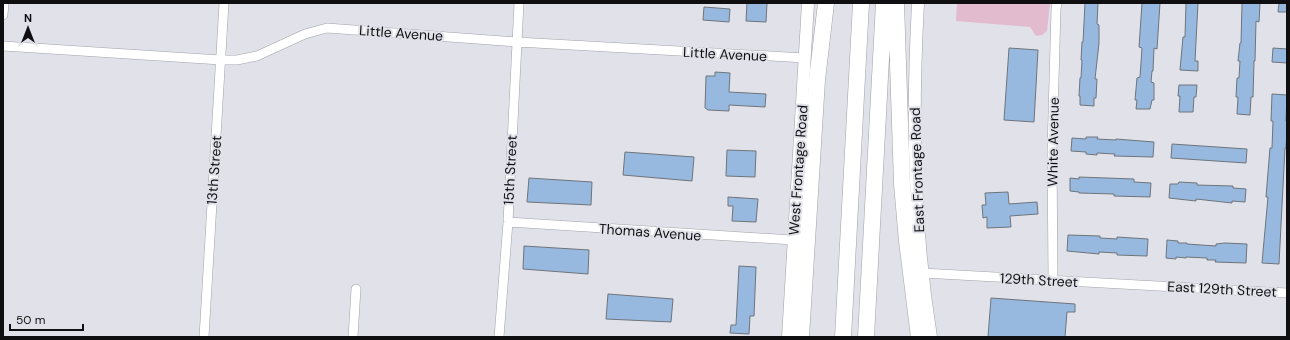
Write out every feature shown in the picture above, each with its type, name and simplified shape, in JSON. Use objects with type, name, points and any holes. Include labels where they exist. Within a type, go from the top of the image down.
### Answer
[{"type":"highway","points":[[801,337],[817,80],[826,3]]},
{"type":"highway","points":[[843,337],[861,3]]},
{"type":"highway","points":[[866,337],[884,3]]},
{"type":"highway","points":[[896,3],[902,184],[907,241],[919,337]]},
{"type":"street","points":[[3,16],[4,3]]},
{"type":"street","name":"13th Street","points":[[204,337],[224,3]]},
{"type":"street","name":"15th Street","points":[[499,337],[508,222],[519,3]]},
{"type":"street","name":"West Frontage Road","points":[[788,337],[808,3]]},
{"type":"street","name":"East Frontage Road","points":[[918,3],[915,67],[914,146],[922,273],[931,337]]},
{"type":"street","name":"White Avenue","points":[[1053,280],[1052,151],[1057,3]]},
{"type":"street","name":"Little Avenue","points":[[3,46],[237,60],[257,56],[305,34],[327,28],[517,42],[805,58]]},
{"type":"street","name":"Thomas Avenue","points":[[508,222],[793,240]]},
{"type":"street","name":"129th Street","points":[[922,273],[1156,286]]},
{"type":"street","name":"East 129th Street","points":[[1156,286],[1287,292]]},
{"type":"street","points":[[353,337],[356,289]]},
{"type":"shaded area","points":[[957,3],[1050,3],[1047,31],[1042,35],[1036,36],[1030,27],[956,21]]},
{"type":"building","points":[[747,3],[767,3],[766,22],[746,21]]},
{"type":"building","points":[[1085,3],[1098,3],[1097,24],[1099,25],[1099,43],[1095,79],[1097,79],[1096,98],[1094,98],[1094,106],[1080,105],[1079,96]]},
{"type":"building","points":[[1142,3],[1160,3],[1157,49],[1154,48],[1151,82],[1154,83],[1154,100],[1152,100],[1150,109],[1136,109],[1137,100],[1135,100],[1137,78],[1140,77],[1142,48],[1139,47]]},
{"type":"building","points":[[1186,3],[1198,3],[1195,61],[1198,61],[1198,71],[1180,70],[1183,37],[1185,37]]},
{"type":"building","points":[[1242,3],[1260,3],[1259,22],[1256,21],[1253,97],[1251,97],[1250,115],[1237,114],[1238,97],[1236,97],[1237,78],[1239,78],[1240,61],[1238,61],[1241,43]]},
{"type":"building","points":[[1279,3],[1287,3],[1287,12],[1278,12]]},
{"type":"building","points":[[704,7],[730,9],[729,22],[703,20]]},
{"type":"building","points":[[1009,48],[1038,50],[1034,122],[1004,120]]},
{"type":"building","points":[[1273,48],[1287,49],[1287,63],[1272,62]]},
{"type":"building","points":[[715,72],[730,73],[729,92],[766,94],[765,107],[729,105],[729,111],[708,110],[705,108],[706,76],[715,76]]},
{"type":"building","points":[[1179,85],[1197,85],[1196,97],[1194,97],[1193,112],[1179,112]]},
{"type":"building","points":[[1272,94],[1287,95],[1287,132],[1279,264],[1262,263],[1268,197],[1266,197],[1270,148],[1272,148]]},
{"type":"building","points":[[1086,137],[1154,142],[1153,157],[1114,156],[1115,154],[1097,153],[1097,155],[1086,154],[1086,152],[1071,151],[1072,138],[1086,139]]},
{"type":"building","points":[[1172,144],[1247,149],[1246,163],[1171,158]]},
{"type":"building","points":[[727,150],[756,151],[755,177],[726,176]]},
{"type":"building","points":[[625,152],[694,157],[692,181],[623,175]]},
{"type":"building","points":[[1079,177],[1134,179],[1134,182],[1151,183],[1150,197],[1114,196],[1114,194],[1079,193],[1070,191],[1070,178],[1079,179]]},
{"type":"building","points":[[529,178],[592,182],[591,205],[527,202]]},
{"type":"building","points":[[1179,182],[1197,183],[1197,185],[1233,186],[1233,188],[1246,189],[1245,202],[1232,201],[1232,203],[1169,198],[1170,184],[1178,184]]},
{"type":"building","points":[[1008,192],[1009,204],[1037,202],[1038,214],[1010,216],[1011,227],[987,228],[987,217],[983,218],[982,205],[986,205],[985,193]]},
{"type":"building","points":[[728,197],[758,199],[756,222],[732,221],[733,206],[728,206]]},
{"type":"building","points":[[1068,235],[1100,236],[1100,238],[1117,239],[1117,237],[1148,239],[1147,256],[1067,251]]},
{"type":"building","points":[[1167,240],[1178,241],[1178,243],[1216,246],[1216,244],[1225,243],[1247,244],[1246,263],[1215,262],[1216,260],[1207,260],[1207,258],[1166,258]]},
{"type":"building","points":[[524,246],[589,250],[588,274],[523,269]]},
{"type":"building","points":[[739,266],[756,267],[754,316],[750,316],[749,334],[730,333],[731,325],[736,325]]},
{"type":"building","points":[[608,294],[673,299],[671,322],[606,319]]},
{"type":"building","points":[[991,298],[1075,304],[1075,312],[1067,312],[1065,337],[988,337]]}]
